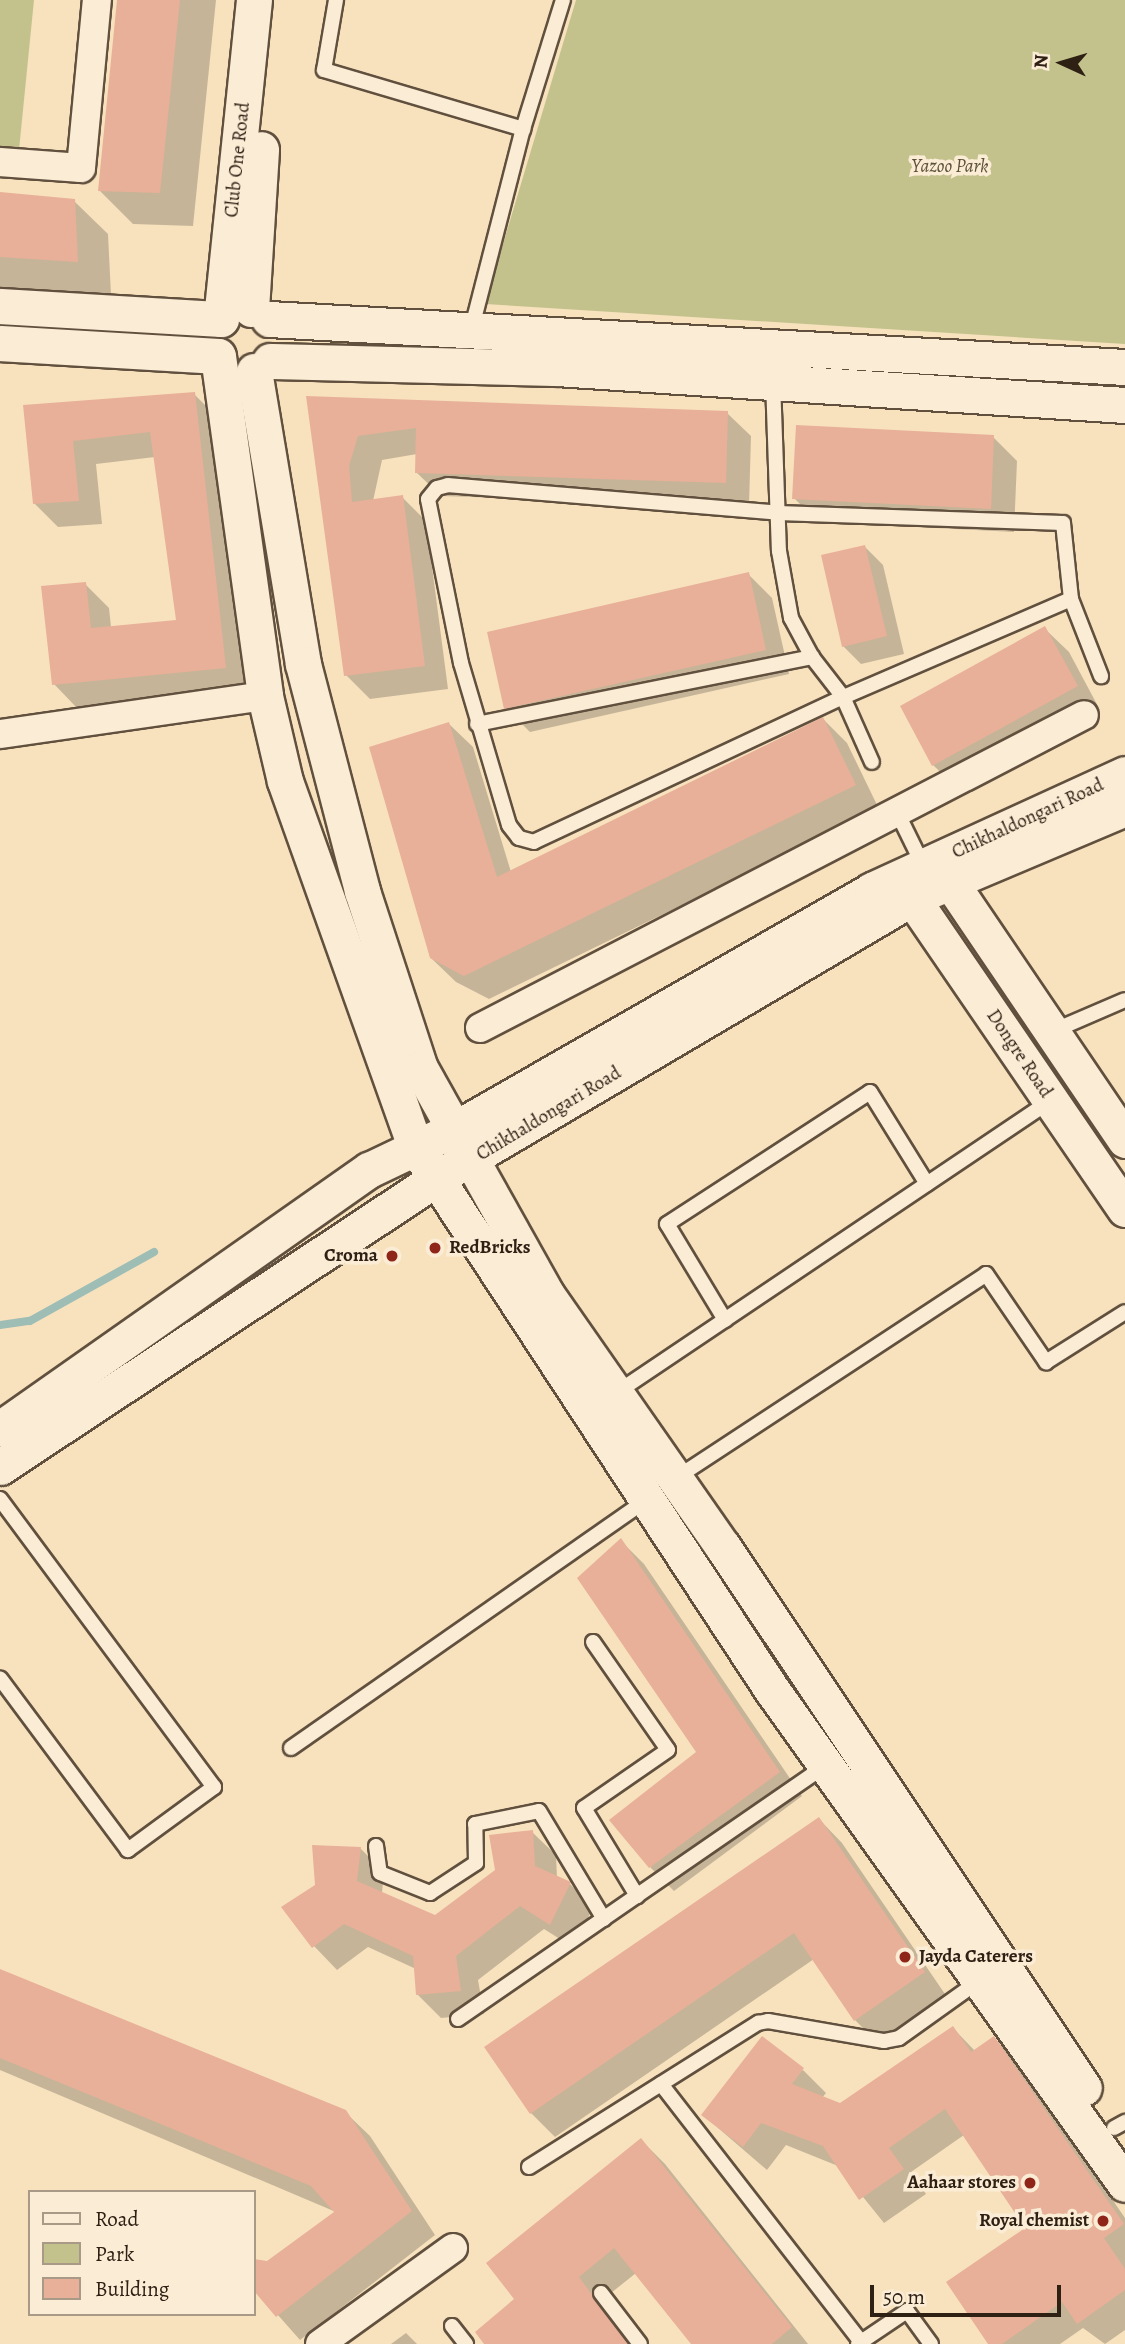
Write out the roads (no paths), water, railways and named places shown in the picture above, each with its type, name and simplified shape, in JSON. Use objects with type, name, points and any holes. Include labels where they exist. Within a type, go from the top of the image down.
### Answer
[{"type":"street","points":[[0,162],[81,168],[97,0]]},
{"type":"street","name":"Club One Road","points":[[247,316],[254,0]]},
{"type":"street","name":"Club One Road","points":[[247,316],[266,80],[279,0]]},
{"type":"street","points":[[0,306],[247,316],[471,331],[1125,405]]},
{"type":"street","name":"Club One Road","points":[[247,316],[214,337],[265,696],[285,781],[415,1146],[826,1765],[1125,2184]]},
{"type":"street","name":"Club One Road","points":[[247,316],[277,340],[262,366],[303,664],[362,891],[421,1068],[545,1292],[1121,2131]]},
{"type":"street","points":[[0,343],[218,356],[230,368],[406,361],[1125,367]]},
{"type":"street","points":[[0,734],[265,696]]},
{"type":"street","points":[[480,1028],[1084,715]]},
{"type":"street","name":"Chikhaldongari Road","points":[[0,1467],[437,1178],[473,1159],[928,881],[1125,774]]},
{"type":"street","name":"Chikhaldongari Road","points":[[0,1429],[369,1170],[415,1146],[456,1129],[872,890],[928,881],[1125,808]]},
{"type":"street","name":"Dongre Road","points":[[928,881],[1051,1031],[1125,1140]]},
{"type":"street","name":"Dongre Road","points":[[928,881],[1051,1101],[1125,1209]]},
{"type":"street","points":[[320,2344],[453,2248]]},
{"type":"lane","points":[[336,0],[324,70],[523,129]]},
{"type":"lane","points":[[471,331],[523,129],[563,0]]},
{"type":"lane","points":[[773,366],[778,513],[792,618],[812,657],[843,696],[872,762]]},
{"type":"lane","points":[[1071,599],[843,696],[551,838],[534,842],[519,838],[509,825],[477,724],[428,499],[437,488],[778,513],[1063,523],[1071,599],[1101,676]]},
{"type":"lane","points":[[477,724],[812,657]]},
{"type":"lane","points":[[897,812],[928,881]]},
{"type":"lane","points":[[1051,1031],[1125,1000]]},
{"type":"lane","points":[[725,1320],[667,1224],[870,1092],[927,1184]]},
{"type":"lane","points":[[616,1393],[1051,1101]]},
{"type":"lane","points":[[675,1479],[986,1274],[1046,1362],[1125,1312]]},
{"type":"lane","points":[[0,1499],[214,1787],[128,1850],[0,1678]]},
{"type":"lane","points":[[291,1748],[647,1499]]},
{"type":"lane","points":[[593,1642],[668,1750],[584,1808],[636,1896]]},
{"type":"lane","points":[[458,2019],[826,1765]]},
{"type":"lane","points":[[376,1846],[380,1873],[430,1893],[476,1863],[475,1824],[539,1811],[604,1919]]},
{"type":"lane","points":[[529,2166],[768,2021],[870,2041],[899,2038],[979,1981]]},
{"type":"lane","points":[[661,2084],[860,2343],[907,2311],[932,2344]]},
{"type":"lane","points":[[601,2293],[640,2344]]},
{"type":"lane","points":[[452,2326],[466,2344]]},
{"type":"waterway","points":[[0,1325],[30,1321],[154,1252]]},
{"type":"place","name":"RedBricks","points":[[435,1248]]},
{"type":"place","name":"Croma","points":[[392,1256]]},
{"type":"place","name":"Jayda Caterers","points":[[905,1957]]},
{"type":"place","name":"Aahaar stores","points":[[1030,2183]]},
{"type":"place","name":"Royal chemist","points":[[1103,2221]]},
{"type":"park label","name":"Yazoo Park","points":[[950,167]]}]
